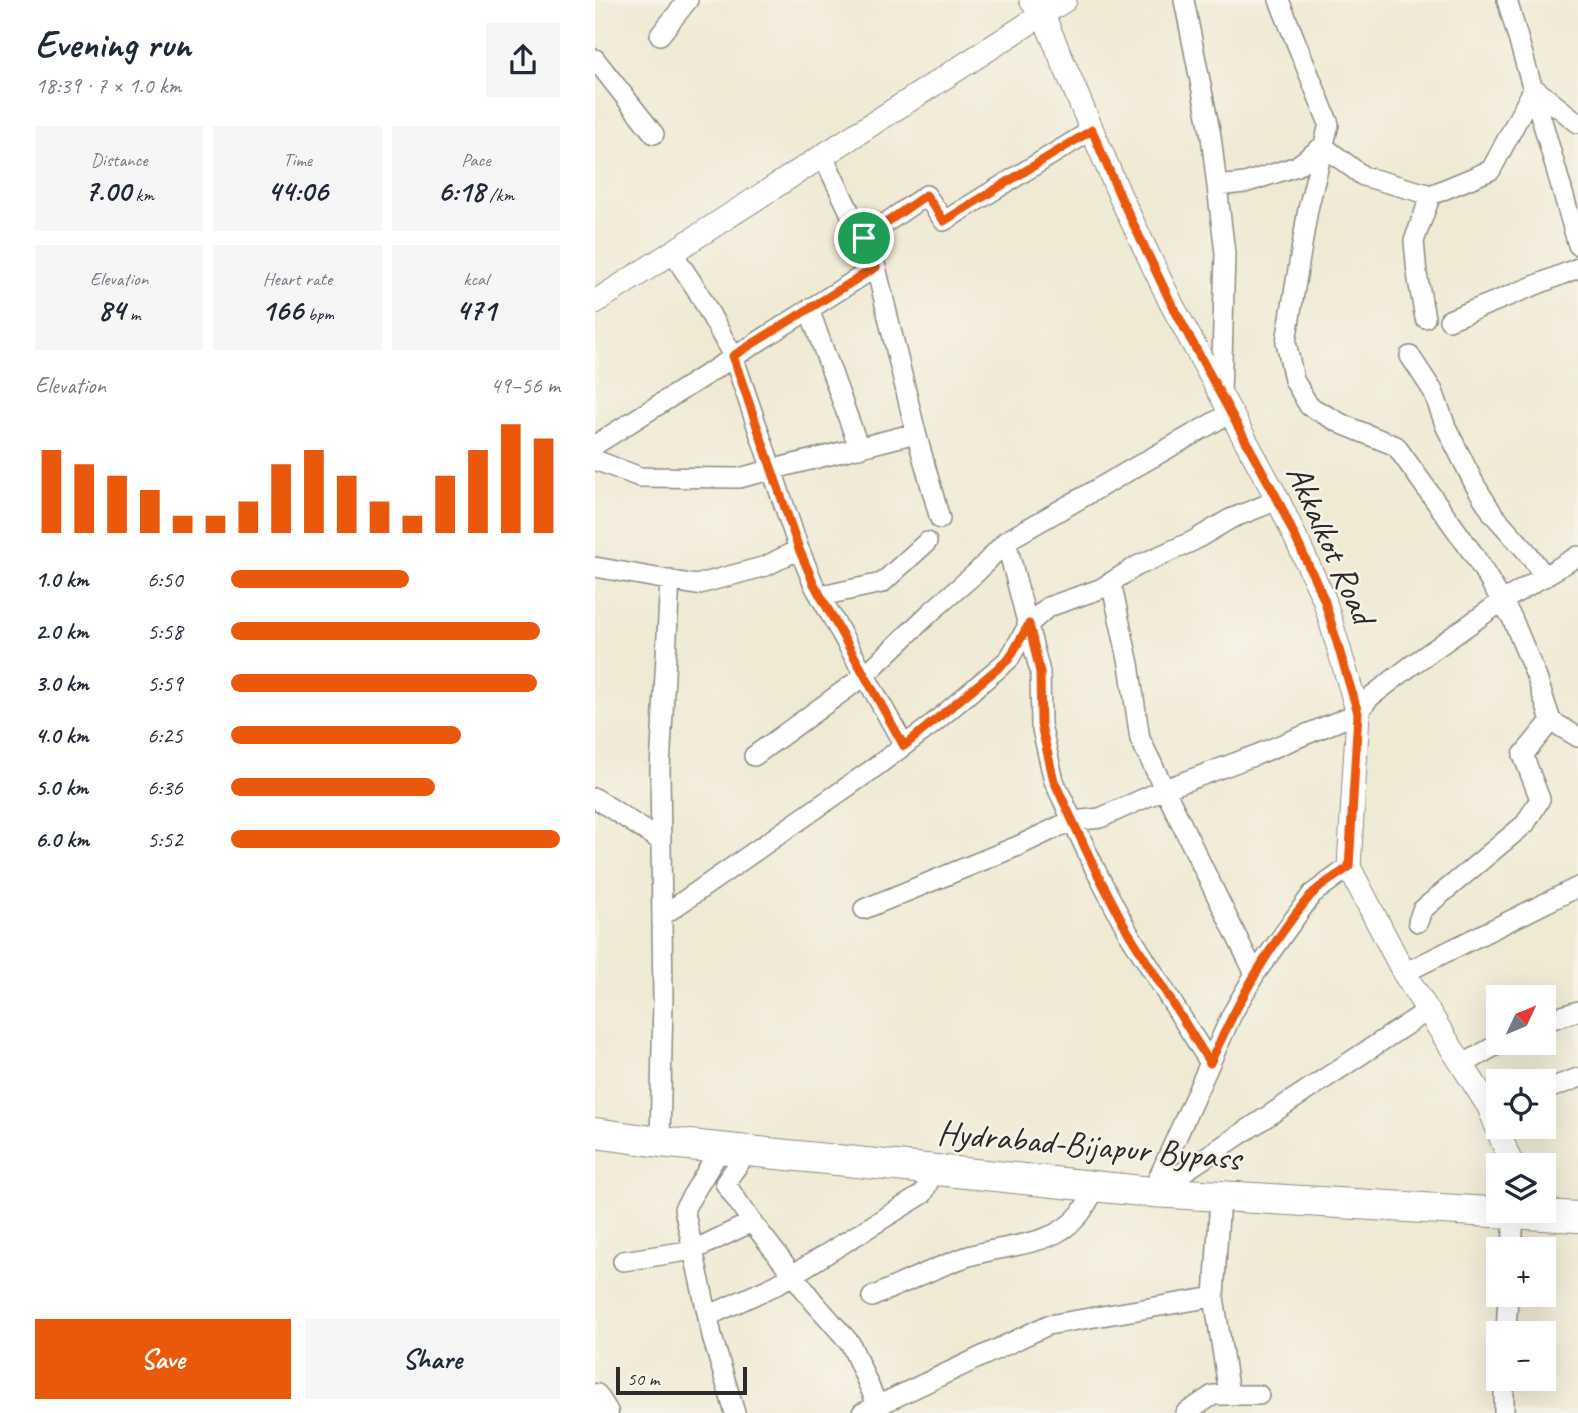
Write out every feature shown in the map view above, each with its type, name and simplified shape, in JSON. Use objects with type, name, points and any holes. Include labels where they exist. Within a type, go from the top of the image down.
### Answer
[{"type":"main road","name":"Hydrabad-Bijapur Bypass","points":[[595,1133],[734,1150],[1152,1192],[1486,1211]]},
{"type":"main road","name":"Hydrabad-Bijapur Bypass","points":[[1556,1217],[1576,1220]]},
{"type":"main road","points":[[595,1397],[605,1413]]},
{"type":"street","points":[[660,35],[688,0]]},
{"type":"street","points":[[595,302],[823,156],[1037,8],[1065,0]]},
{"type":"street","points":[[754,756],[865,676],[977,572],[1006,541],[1226,404],[1225,253],[1211,136],[1184,0]]},
{"type":"street","points":[[1279,0],[1329,124],[1308,209],[1286,342],[1294,380],[1309,406],[1343,425],[1397,446],[1474,555],[1512,618],[1537,678],[1551,721],[1578,737]]},
{"type":"street","points":[[1507,0],[1578,245]]},
{"type":"street","name":"Akkalkot Road","points":[[1037,8],[1120,196],[1172,305],[1278,500],[1324,599],[1358,713],[1349,867]]},
{"type":"street","points":[[595,58],[654,134]]},
{"type":"street","points":[[1323,146],[1363,176],[1430,195],[1491,170],[1534,88]]},
{"type":"street","points":[[1534,88],[1578,123]]},
{"type":"street","points":[[864,238],[926,195],[944,221],[1092,130]]},
{"type":"street","points":[[1217,186],[1245,183],[1297,166],[1323,146]]},
{"type":"street","points":[[823,156],[876,267],[940,519]]},
{"type":"street","points":[[1425,318],[1414,241],[1430,195]]},
{"type":"street","points":[[672,253],[697,290],[733,356],[799,549],[821,596],[904,746]]},
{"type":"street","points":[[595,445],[876,267]]},
{"type":"street","points":[[1449,320],[1578,268]]},
{"type":"street","points":[[809,309],[859,448]]},
{"type":"street","points":[[1409,356],[1433,391],[1446,427],[1475,485],[1493,514],[1545,577]]},
{"type":"street","points":[[595,460],[640,477],[739,478],[916,433]]},
{"type":"street","points":[[662,916],[904,746],[1009,659],[1029,624],[1048,607],[1100,589],[1137,566],[1192,541],[1230,519],[1278,500]]},
{"type":"street","points":[[1006,541],[1040,672],[1041,725],[1054,781],[1128,932],[1210,1063]]},
{"type":"street","points":[[821,596],[882,583],[927,542]]},
{"type":"street","points":[[595,567],[696,585],[766,566],[799,549]]},
{"type":"street","points":[[864,909],[1074,821],[1100,818],[1165,789],[1358,713],[1369,698],[1501,601],[1578,556]]},
{"type":"street","points":[[660,1142],[660,769],[670,580]]},
{"type":"street","points":[[1111,582],[1129,664],[1140,739],[1255,974]]},
{"type":"street","points":[[1418,922],[1422,910],[1525,824],[1539,799],[1523,755],[1551,721]]},
{"type":"street","points":[[595,798],[661,841]]},
{"type":"street","points":[[1152,1192],[1232,1014],[1255,974],[1312,894],[1349,867],[1403,973],[1486,1102]]},
{"type":"street","points":[[1403,973],[1578,887]]},
{"type":"street","points":[[1152,1192],[1427,1011]]},
{"type":"street","points":[[1556,1018],[1578,1011]]},
{"type":"street","points":[[1462,1065],[1486,1051]]},
{"type":"street","points":[[1556,1086],[1578,1078]]},
{"type":"street","points":[[734,1150],[726,1184],[752,1222],[851,1343],[873,1411],[1048,1325],[1214,1297]]},
{"type":"street","points":[[734,1150],[684,1209],[708,1316],[736,1413]]},
{"type":"street","points":[[708,1316],[776,1285],[923,1194],[934,1170]]},
{"type":"street","points":[[872,1297],[952,1262],[988,1250],[1017,1247],[1056,1233],[1079,1215],[1097,1186]]},
{"type":"street","points":[[1220,1197],[1214,1297],[1229,1394]]},
{"type":"street","points":[[623,1261],[694,1250],[752,1222]]},
{"type":"street","points":[[1504,1391],[1504,1413]]},
{"type":"street","points":[[1186,1413],[1213,1395],[1259,1395]]},
{"type":"route","points":[[1092,130],[1172,305],[1278,500],[1324,599],[1358,713],[1349,867],[1312,894],[1279,940],[1232,1014],[1210,1063],[1128,932],[1054,781],[1041,725],[1040,672],[1029,624],[1009,659],[904,746],[814,584],[799,549],[733,356],[876,267],[864,238],[926,195],[944,221],[1092,130]]}]
